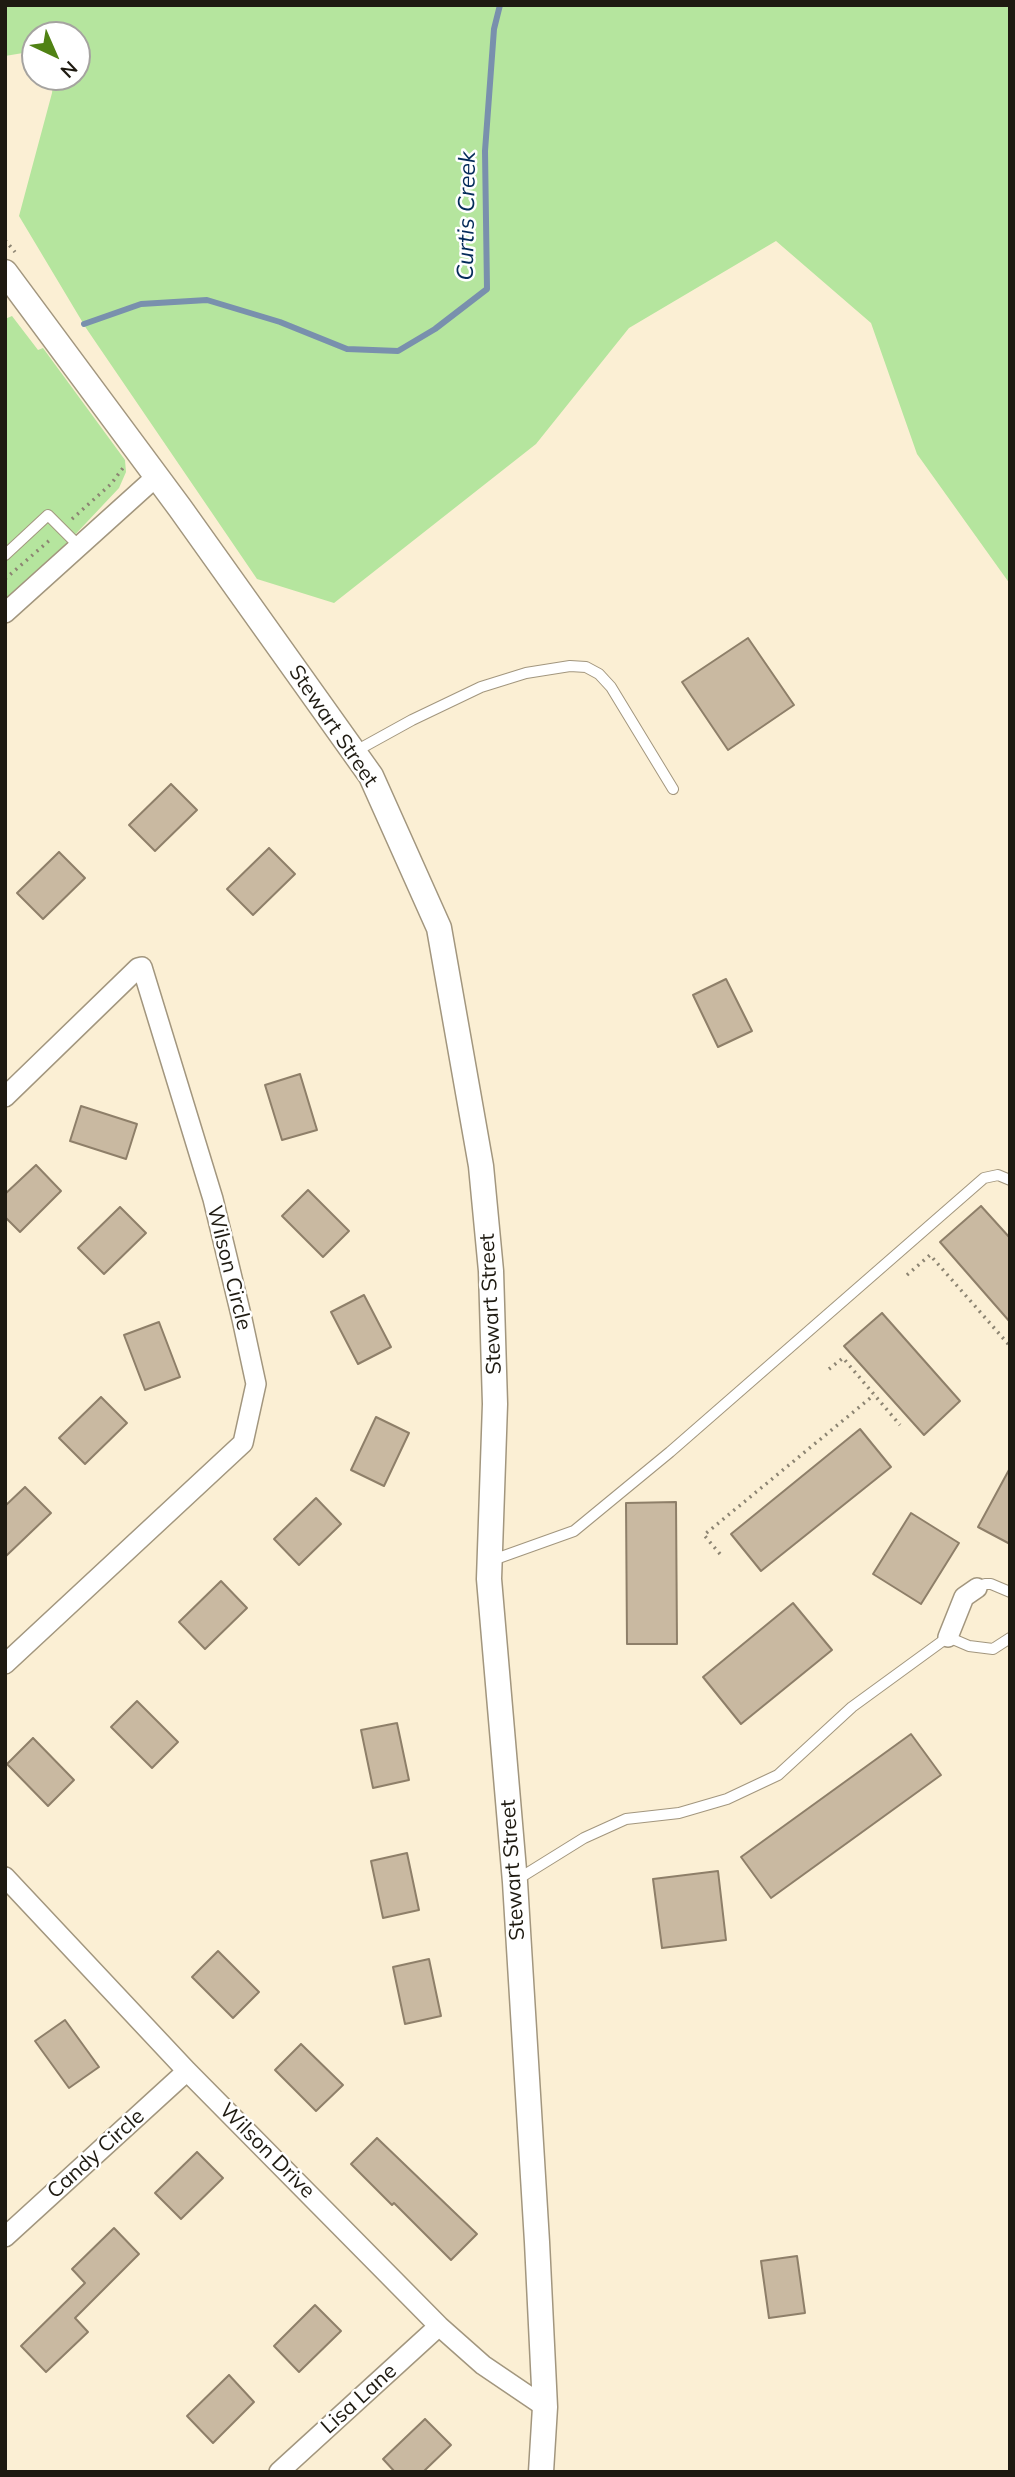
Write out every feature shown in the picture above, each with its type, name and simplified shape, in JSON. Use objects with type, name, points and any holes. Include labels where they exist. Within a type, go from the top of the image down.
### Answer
[{"type":"street","name":"Stewart Street","points":[[5,272],[157,476],[371,776],[439,928],[481,1167],[492,1271],[495,1404],[489,1579],[514,1882],[539,2264],[545,2407],[541,2472]]},
{"type":"street","points":[[5,612],[157,476]]},
{"type":"street","name":"Wilson Circle","points":[[5,1097],[142,967],[212,1199],[243,1319],[256,1384],[243,1443],[5,1664]]},
{"type":"street","points":[[948,1637],[964,1597],[977,1588]]},
{"type":"street","name":"Wilson Drive","points":[[5,1877],[187,2070],[439,2326],[483,2365],[545,2407]]},
{"type":"street","name":"Candy Circle","points":[[5,2237],[187,2070]]},
{"type":"street","name":"Lisa Lane","points":[[279,2472],[439,2326]]},
{"type":"lane","points":[[5,555],[48,514],[79,546]]},
{"type":"lane","points":[[354,752],[481,687],[526,673],[570,666],[586,667],[599,674],[611,687],[673,789]]},
{"type":"lane","points":[[489,1562],[575,1531],[670,1452],[984,1178],[998,1175],[1010,1180]]},
{"type":"lane","points":[[977,1588],[991,1584],[1010,1592]]},
{"type":"lane","points":[[514,1882],[584,1839],[626,1819],[679,1813],[727,1799],[778,1775],[852,1707],[948,1637],[969,1646],[993,1649],[1010,1638]]},
{"type":"path","points":[[68,523],[126,467]]},
{"type":"path","points":[[5,579],[58,533]]},
{"type":"path","points":[[906,1275],[930,1255],[1010,1346]]},
{"type":"path","points":[[829,1370],[843,1358],[900,1425]]},
{"type":"path","points":[[720,1554],[704,1535],[874,1395]]},
{"type":"green space","points":[[5,5],[1010,5],[1010,584],[917,454],[871,323],[776,241],[629,328],[536,444],[334,603],[257,579],[86,328],[19,216],[52,91],[91,91],[91,21],[21,21],[21,53],[5,56]]},
{"type":"green space","points":[[12,316],[38,350],[43,348],[125,460],[126,472],[119,488],[5,609],[5,319]]},
{"type":"building","points":[[748,638],[794,705],[728,750],[682,682]]},
{"type":"building","points":[[171,784],[197,810],[155,851],[129,825]]},
{"type":"building","points":[[269,848],[295,874],[253,915],[227,889]]},
{"type":"building","points":[[59,852],[85,878],[43,919],[17,893]]},
{"type":"building","points":[[726,979],[752,1031],[718,1047],[693,995]]},
{"type":"building","points":[[300,1074],[317,1130],[282,1140],[265,1085]]},
{"type":"building","points":[[81,1106],[137,1124],[126,1159],[70,1141]]},
{"type":"building","points":[[36,1165],[61,1191],[20,1232],[5,1217],[5,1194]]},
{"type":"building","points":[[308,1190],[349,1231],[323,1257],[282,1216]]},
{"type":"building","points":[[981,1206],[1010,1238],[1010,1322],[940,1242]]},
{"type":"building","points":[[120,1207],[146,1233],[104,1274],[78,1248]]},
{"type":"building","points":[[364,1295],[391,1347],[358,1364],[331,1312]]},
{"type":"building","points":[[882,1313],[960,1401],[924,1435],[844,1346]]},
{"type":"building","points":[[159,1322],[180,1377],[145,1390],[124,1335]]},
{"type":"building","points":[[101,1397],[127,1423],[85,1464],[59,1438]]},
{"type":"building","points":[[376,1417],[409,1433],[384,1486],[351,1470]]},
{"type":"building","points":[[860,1429],[891,1467],[761,1571],[731,1534]]},
{"type":"building","points":[[1010,1468],[1010,1544],[978,1527]]},
{"type":"building","points":[[25,1487],[51,1513],[5,1557],[5,1506]]},
{"type":"building","points":[[316,1498],[341,1524],[299,1565],[274,1539]]},
{"type":"building","points":[[676,1502],[677,1644],[627,1644],[626,1503]]},
{"type":"building","points":[[911,1513],[959,1543],[921,1604],[873,1574]]},
{"type":"building","points":[[221,1581],[247,1608],[205,1649],[179,1622]]},
{"type":"building","points":[[793,1603],[832,1650],[741,1724],[703,1677]]},
{"type":"building","points":[[137,1701],[178,1742],[152,1768],[111,1727]]},
{"type":"building","points":[[397,1723],[409,1780],[373,1788],[361,1730]]},
{"type":"building","points":[[911,1734],[941,1775],[771,1898],[741,1857]]},
{"type":"building","points":[[33,1738],[74,1780],[48,1806],[7,1764]]},
{"type":"building","points":[[407,1853],[419,1910],[383,1918],[371,1861]]},
{"type":"building","points":[[718,1871],[726,1940],[662,1948],[653,1879]]},
{"type":"building","points":[[218,1951],[259,1992],[233,2018],[192,1977]]},
{"type":"building","points":[[429,1959],[441,2016],[405,2024],[393,1967]]},
{"type":"building","points":[[65,2020],[99,2067],[69,2088],[35,2041]]},
{"type":"building","points":[[301,2044],[343,2085],[316,2111],[275,2070]]},
{"type":"building","points":[[377,2138],[477,2234],[451,2260],[351,2164]]},
{"type":"building","points":[[197,2152],[223,2178],[181,2219],[155,2193]]},
{"type":"building","points":[[114,2228],[139,2254],[75,2318],[88,2332],[46,2372],[21,2346],[85,2283],[72,2269]]},
{"type":"building","points":[[797,2256],[805,2313],[769,2318],[761,2261]]},
{"type":"building","points":[[315,2305],[341,2331],[299,2372],[274,2346]]},
{"type":"building","points":[[229,2375],[254,2402],[213,2443],[187,2416]]},
{"type":"building","points":[[425,2419],[451,2445],[423,2472],[395,2472],[383,2459]]},
{"type":"waterway","name":"Curtis Creek","points":[[84,324],[141,304],[207,300],[280,322],[347,349],[398,351],[435,329],[487,289],[485,151],[494,29],[500,5]]}]
